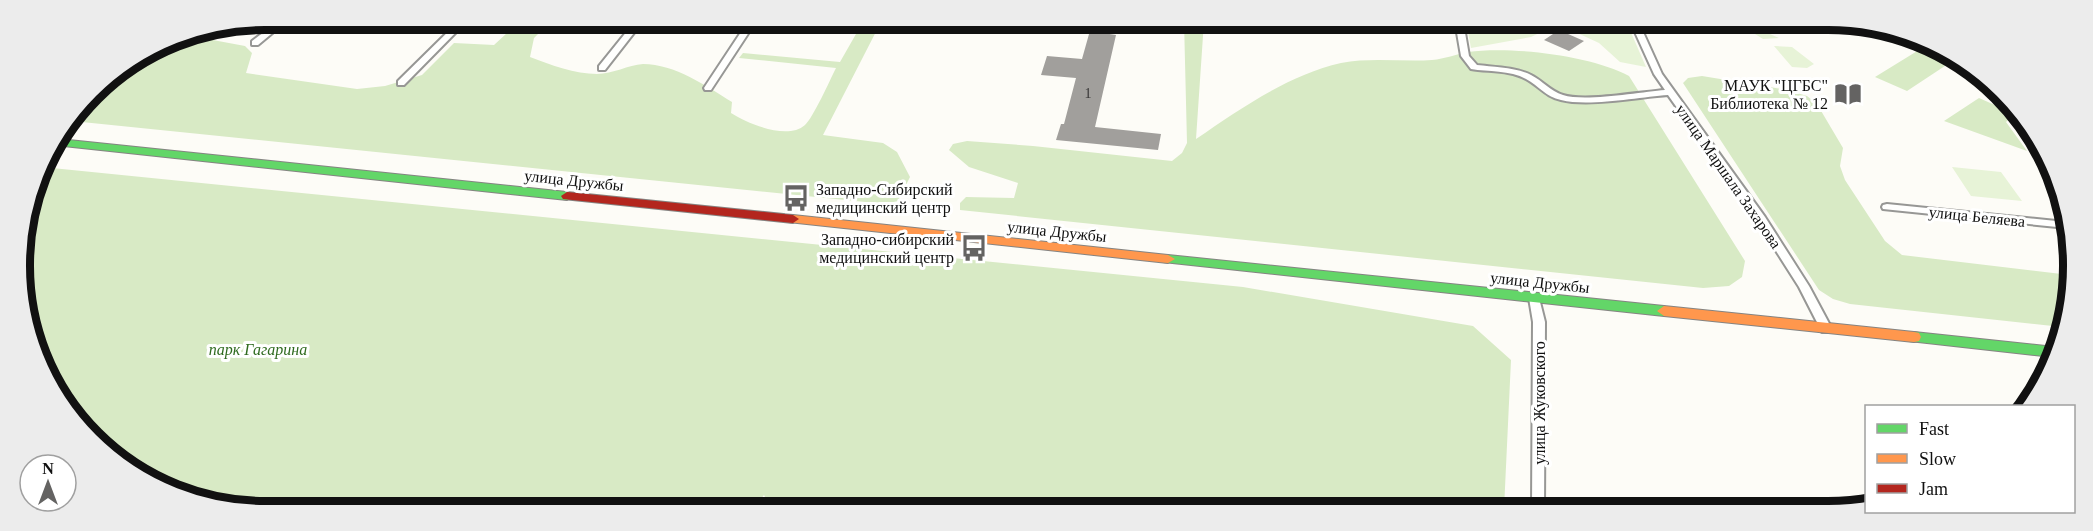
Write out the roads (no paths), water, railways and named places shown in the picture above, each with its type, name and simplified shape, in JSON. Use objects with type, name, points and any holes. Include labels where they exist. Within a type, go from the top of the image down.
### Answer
[{"type":"main road","name":"улица Дружбы","points":[[65,143],[2047,351]]},
{"type":"street","points":[[255,43],[271,30]]},
{"type":"street","points":[[401,83],[454,30]]},
{"type":"street","points":[[602,68],[632,30]]},
{"type":"street","points":[[708,88],[746,30]]},
{"type":"street","points":[[1461,30],[1467,62],[1474,67],[1515,72],[1562,98],[1582,100],[1670,92]]},
{"type":"street","name":"улица Маршала Захарова","points":[[1638,30],[1658,74],[1761,219],[1804,286],[1826,329]]},
{"type":"street","name":"улица Беляева","points":[[1887,207],[2059,224]]},
{"type":"street","name":"улица Жуковского","points":[[1534,298],[1539,322],[1538,501]]},
{"type":"place","name":"МАУК \"ЦГБС\" Библиотека № 12","points":[[1848,94]]},
{"type":"place","name":"Западно-Сибирский медицинский центр","points":[[796,198]]},
{"type":"place","name":"Западно-сибирский медицинский центр","points":[[974,248]]},
{"type":"park label","name":"парк Гагарина","points":[[258,349]]}]
